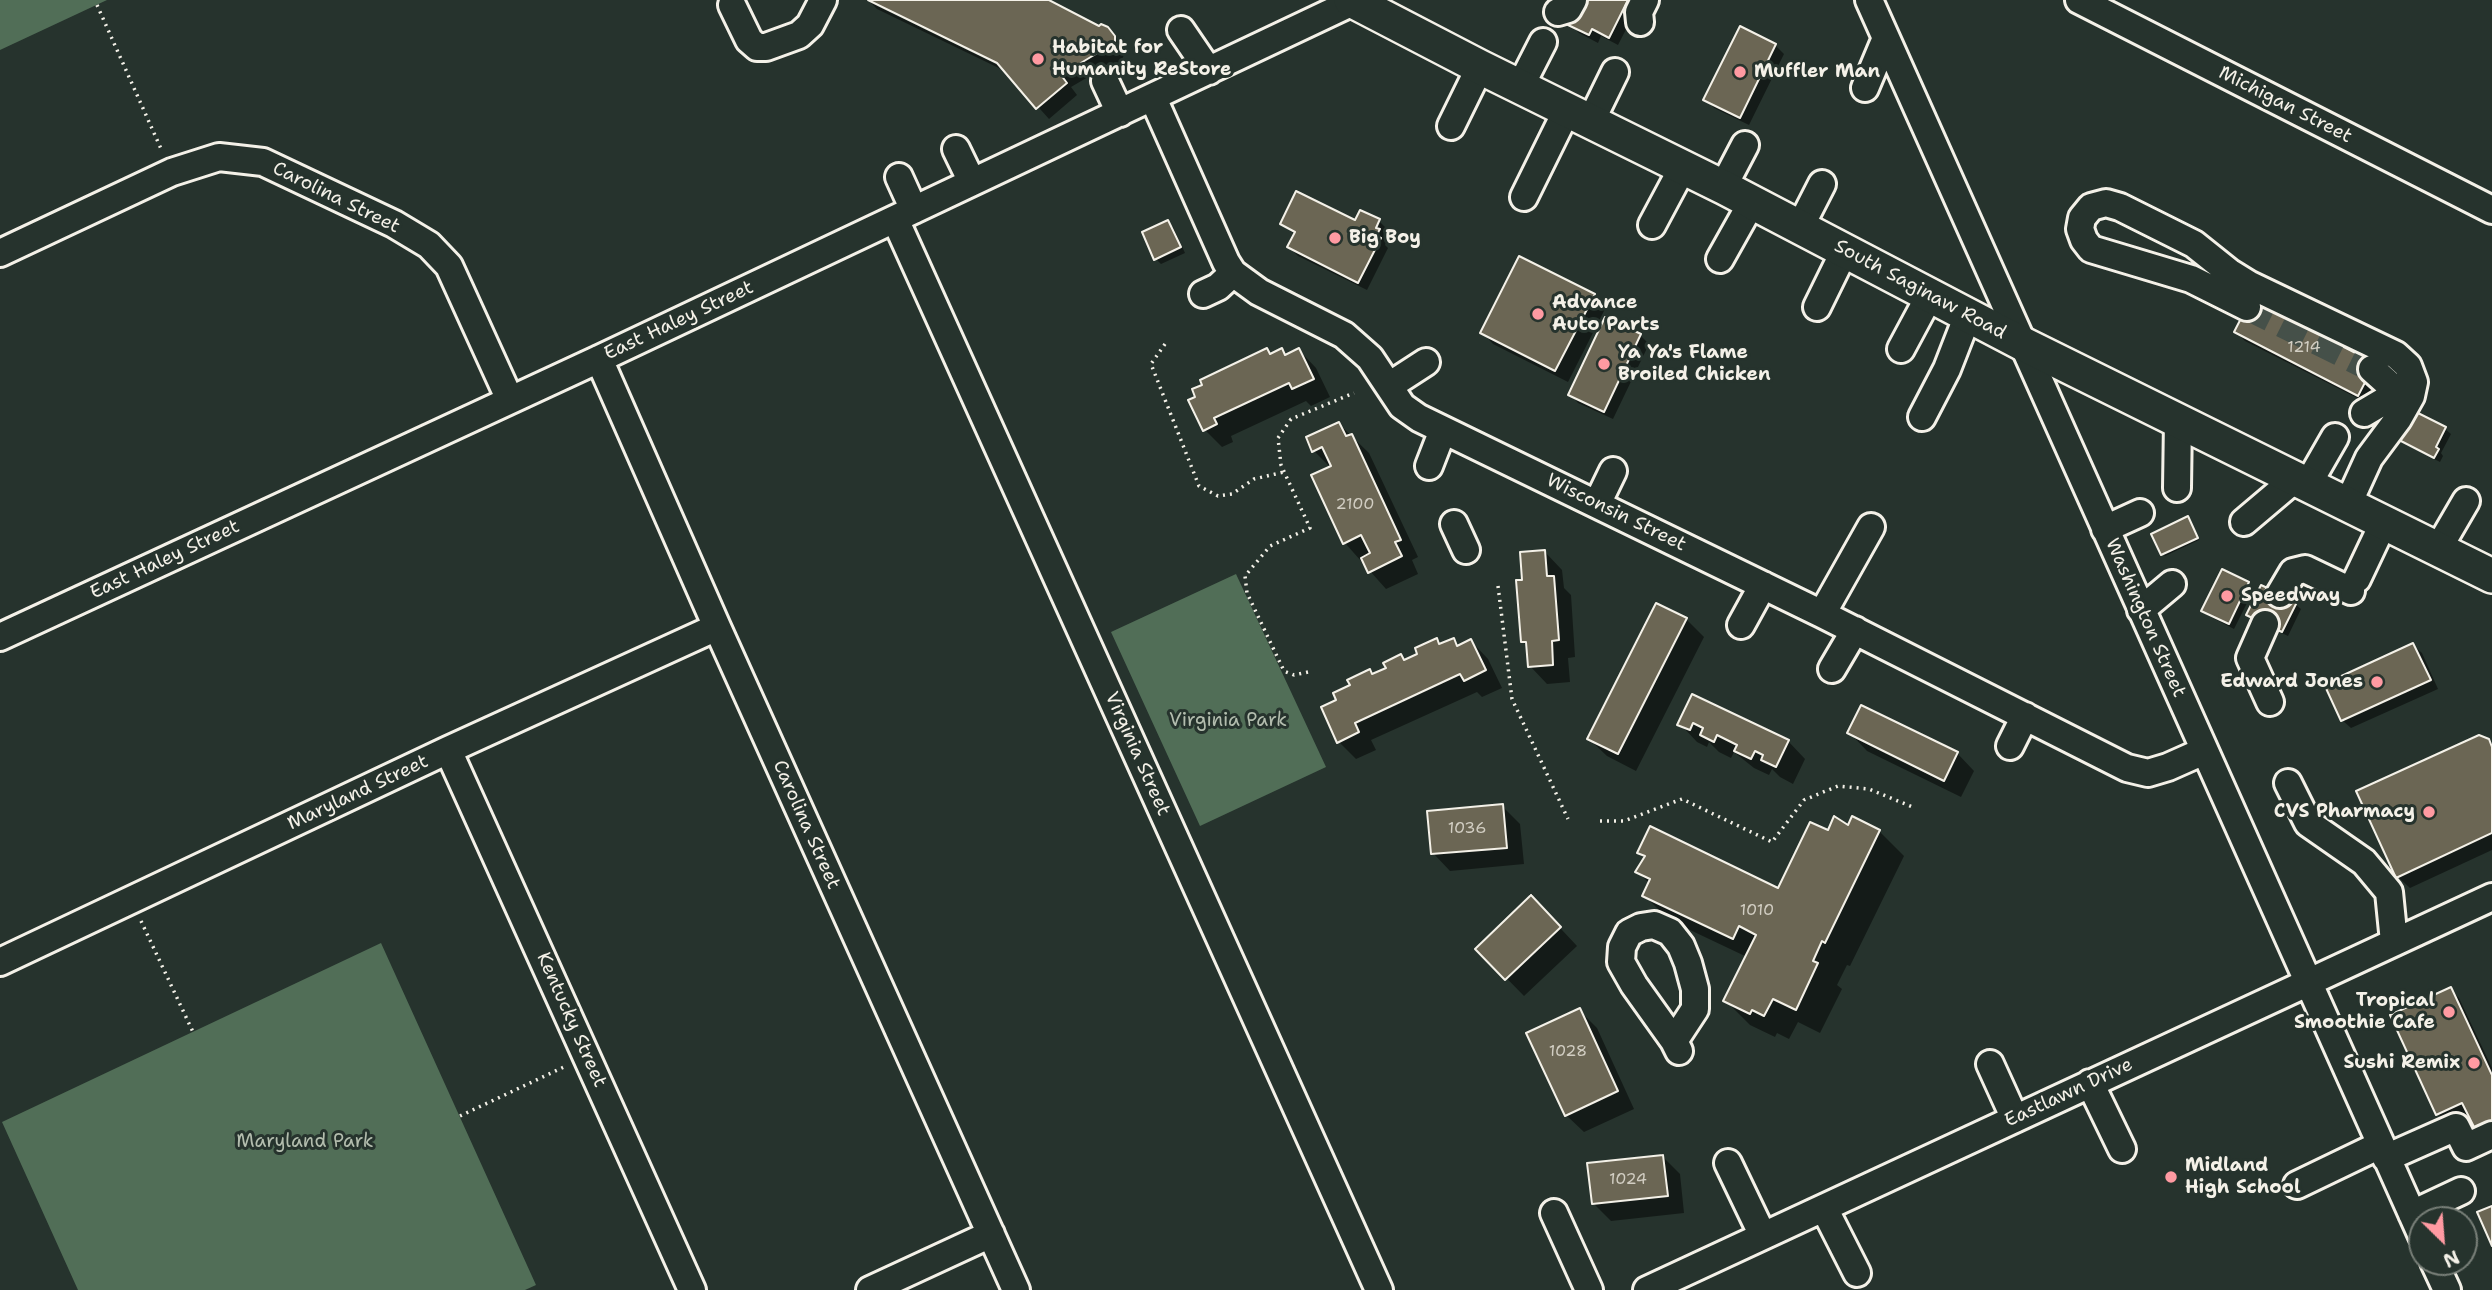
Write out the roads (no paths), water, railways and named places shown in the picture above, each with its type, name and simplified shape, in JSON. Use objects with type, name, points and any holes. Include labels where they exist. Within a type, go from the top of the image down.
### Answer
[{"type":"main road","name":"South Saginaw Road","points":[[1354,0],[1480,67],[1723,187],[2021,343],[2492,576]]},
{"type":"street","points":[[732,5],[748,40],[757,47],[766,47],[799,35],[810,25],[823,0]]},
{"type":"street","name":"East Haley Street","points":[[0,637],[599,359],[1153,98],[1354,0]]},
{"type":"street","name":"Washington Street","points":[[1869,0],[2408,1206]]},
{"type":"street","points":[[2090,6],[2127,0]]},
{"type":"street","name":"Michigan Street","points":[[2090,6],[2492,210]]},
{"type":"street","points":[[1181,30],[1209,71]]},
{"type":"street","points":[[1864,88],[1886,37]]},
{"type":"street","points":[[1520,87],[1543,42]]},
{"type":"street","points":[[1451,126],[1480,67]]},
{"type":"street","points":[[1524,197],[1579,116],[1615,72]]},
{"type":"street","points":[[1105,81],[1120,113]]},
{"type":"street","name":"Wisconsin Street","points":[[1153,98],[1233,273],[1259,292],[1344,335],[1370,358],[1402,406],[1419,418],[1822,614],[2127,768],[2148,772],[2168,767],[2204,751]]},
{"type":"street","points":[[1723,187],[1745,145]]},
{"type":"street","points":[[956,149],[972,182]]},
{"type":"street","name":"Carolina Street","points":[[0,253],[172,172],[219,157],[263,162],[394,224],[429,245],[449,266],[510,400]]},
{"type":"street","points":[[1652,225],[1683,167]]},
{"type":"street","name":"Virginia Street","points":[[899,177],[905,214],[1378,1290]]},
{"type":"street","points":[[1800,227],[1822,184]]},
{"type":"street","points":[[2466,197],[2492,185]]},
{"type":"street","points":[[1720,259],[1752,202]]},
{"type":"street","points":[[2247,307],[2191,279],[2091,249],[2084,240],[2082,218],[2091,207],[2106,202],[2120,207],[2194,244],[2250,285],[2396,355],[2408,366],[2414,382],[2412,396],[2369,458],[2348,504]]},
{"type":"street","points":[[1817,307],[1845,250]]},
{"type":"street","points":[[1203,294],[1218,287],[1233,273]]},
{"type":"street","points":[[1900,349],[1930,295]]},
{"type":"street","points":[[1922,417],[1947,369],[1968,315]]},
{"type":"street","name":"Carolina Street","points":[[599,359],[717,628],[1016,1290]]},
{"type":"street","points":[[1389,386],[1426,362]]},
{"type":"street","points":[[2364,413],[2380,406],[2391,397],[2392,387],[2372,369]]},
{"type":"street","points":[[2177,488],[2178,420]]},
{"type":"street","points":[[1429,466],[1443,430]]},
{"type":"street","points":[[2244,522],[2302,481],[2335,437]]},
{"type":"street","points":[[1597,504],[1613,471]]},
{"type":"street","points":[[2438,549],[2466,500]]},
{"type":"street","points":[[2105,529],[2140,513]]},
{"type":"street","points":[[2280,594],[2294,572],[2305,569],[2354,585],[2384,522]]},
{"type":"street","points":[[1454,524],[1466,550]]},
{"type":"street","points":[[1822,614],[1871,527]]},
{"type":"street","points":[[2141,610],[2172,584]]},
{"type":"street","points":[[1741,625],[1763,585]]},
{"type":"street","points":[[2265,624],[2250,658],[2270,702]]},
{"type":"street","name":"Maryland Street","points":[[0,962],[448,750],[717,628]]},
{"type":"street","points":[[1832,669],[1854,630]]},
{"type":"street","points":[[2010,746],[2025,716]]},
{"type":"street","name":"Kentucky Street","points":[[448,750],[692,1290]]},
{"type":"street","points":[[2288,783],[2308,823],[2364,862],[2389,892],[2394,942]]},
{"type":"street","name":"Eastlawn Drive","points":[[1647,1290],[2394,942],[2491,901]]},
{"type":"street","points":[[1654,925],[1670,932],[1685,954],[1695,989],[1695,1009],[1676,1046],[1621,962],[1623,927],[1654,925]]},
{"type":"street","points":[[1990,1064],[2015,1119]]},
{"type":"street","points":[[2090,1083],[2122,1149]]},
{"type":"street","points":[[2297,1185],[2456,1127],[2466,1147],[2492,1135]]},
{"type":"street","points":[[1728,1163],[1763,1236]]},
{"type":"street","points":[[2442,1206],[2461,1191]]},
{"type":"street","points":[[1824,1208],[1857,1273]]},
{"type":"street","points":[[1554,1213],[1589,1290]]},
{"type":"street","points":[[870,1290],[991,1234]]},
{"type":"tunnel","points":[[2247,307],[2372,369]]},
{"type":"place","name":"Habitat for Humanity ReStore","points":[[1038,59]]},
{"type":"place","name":"Muffler Man","points":[[1740,72]]},
{"type":"place","name":"Big Boy","points":[[1335,238]]},
{"type":"place","name":"Advance Auto Parts","points":[[1538,314]]},
{"type":"place","name":"Ya Ya's Flame Broiled Chicken","points":[[1604,364]]},
{"type":"place","name":"Speedway","points":[[2227,596]]},
{"type":"place","name":"Edward Jones","points":[[2377,682]]},
{"type":"place","name":"CVS Pharmacy","points":[[2429,812]]},
{"type":"place","name":"Tropical Smoothie Cafe","points":[[2449,1012]]},
{"type":"place","name":"Sushi Remix","points":[[2474,1063]]},
{"type":"place","name":"Midland High School","points":[[2171,1177]]},
{"type":"park label","name":"Virginia Park","points":[[1228,721]]},
{"type":"park label","name":"Maryland Park","points":[[305,1142]]}]
